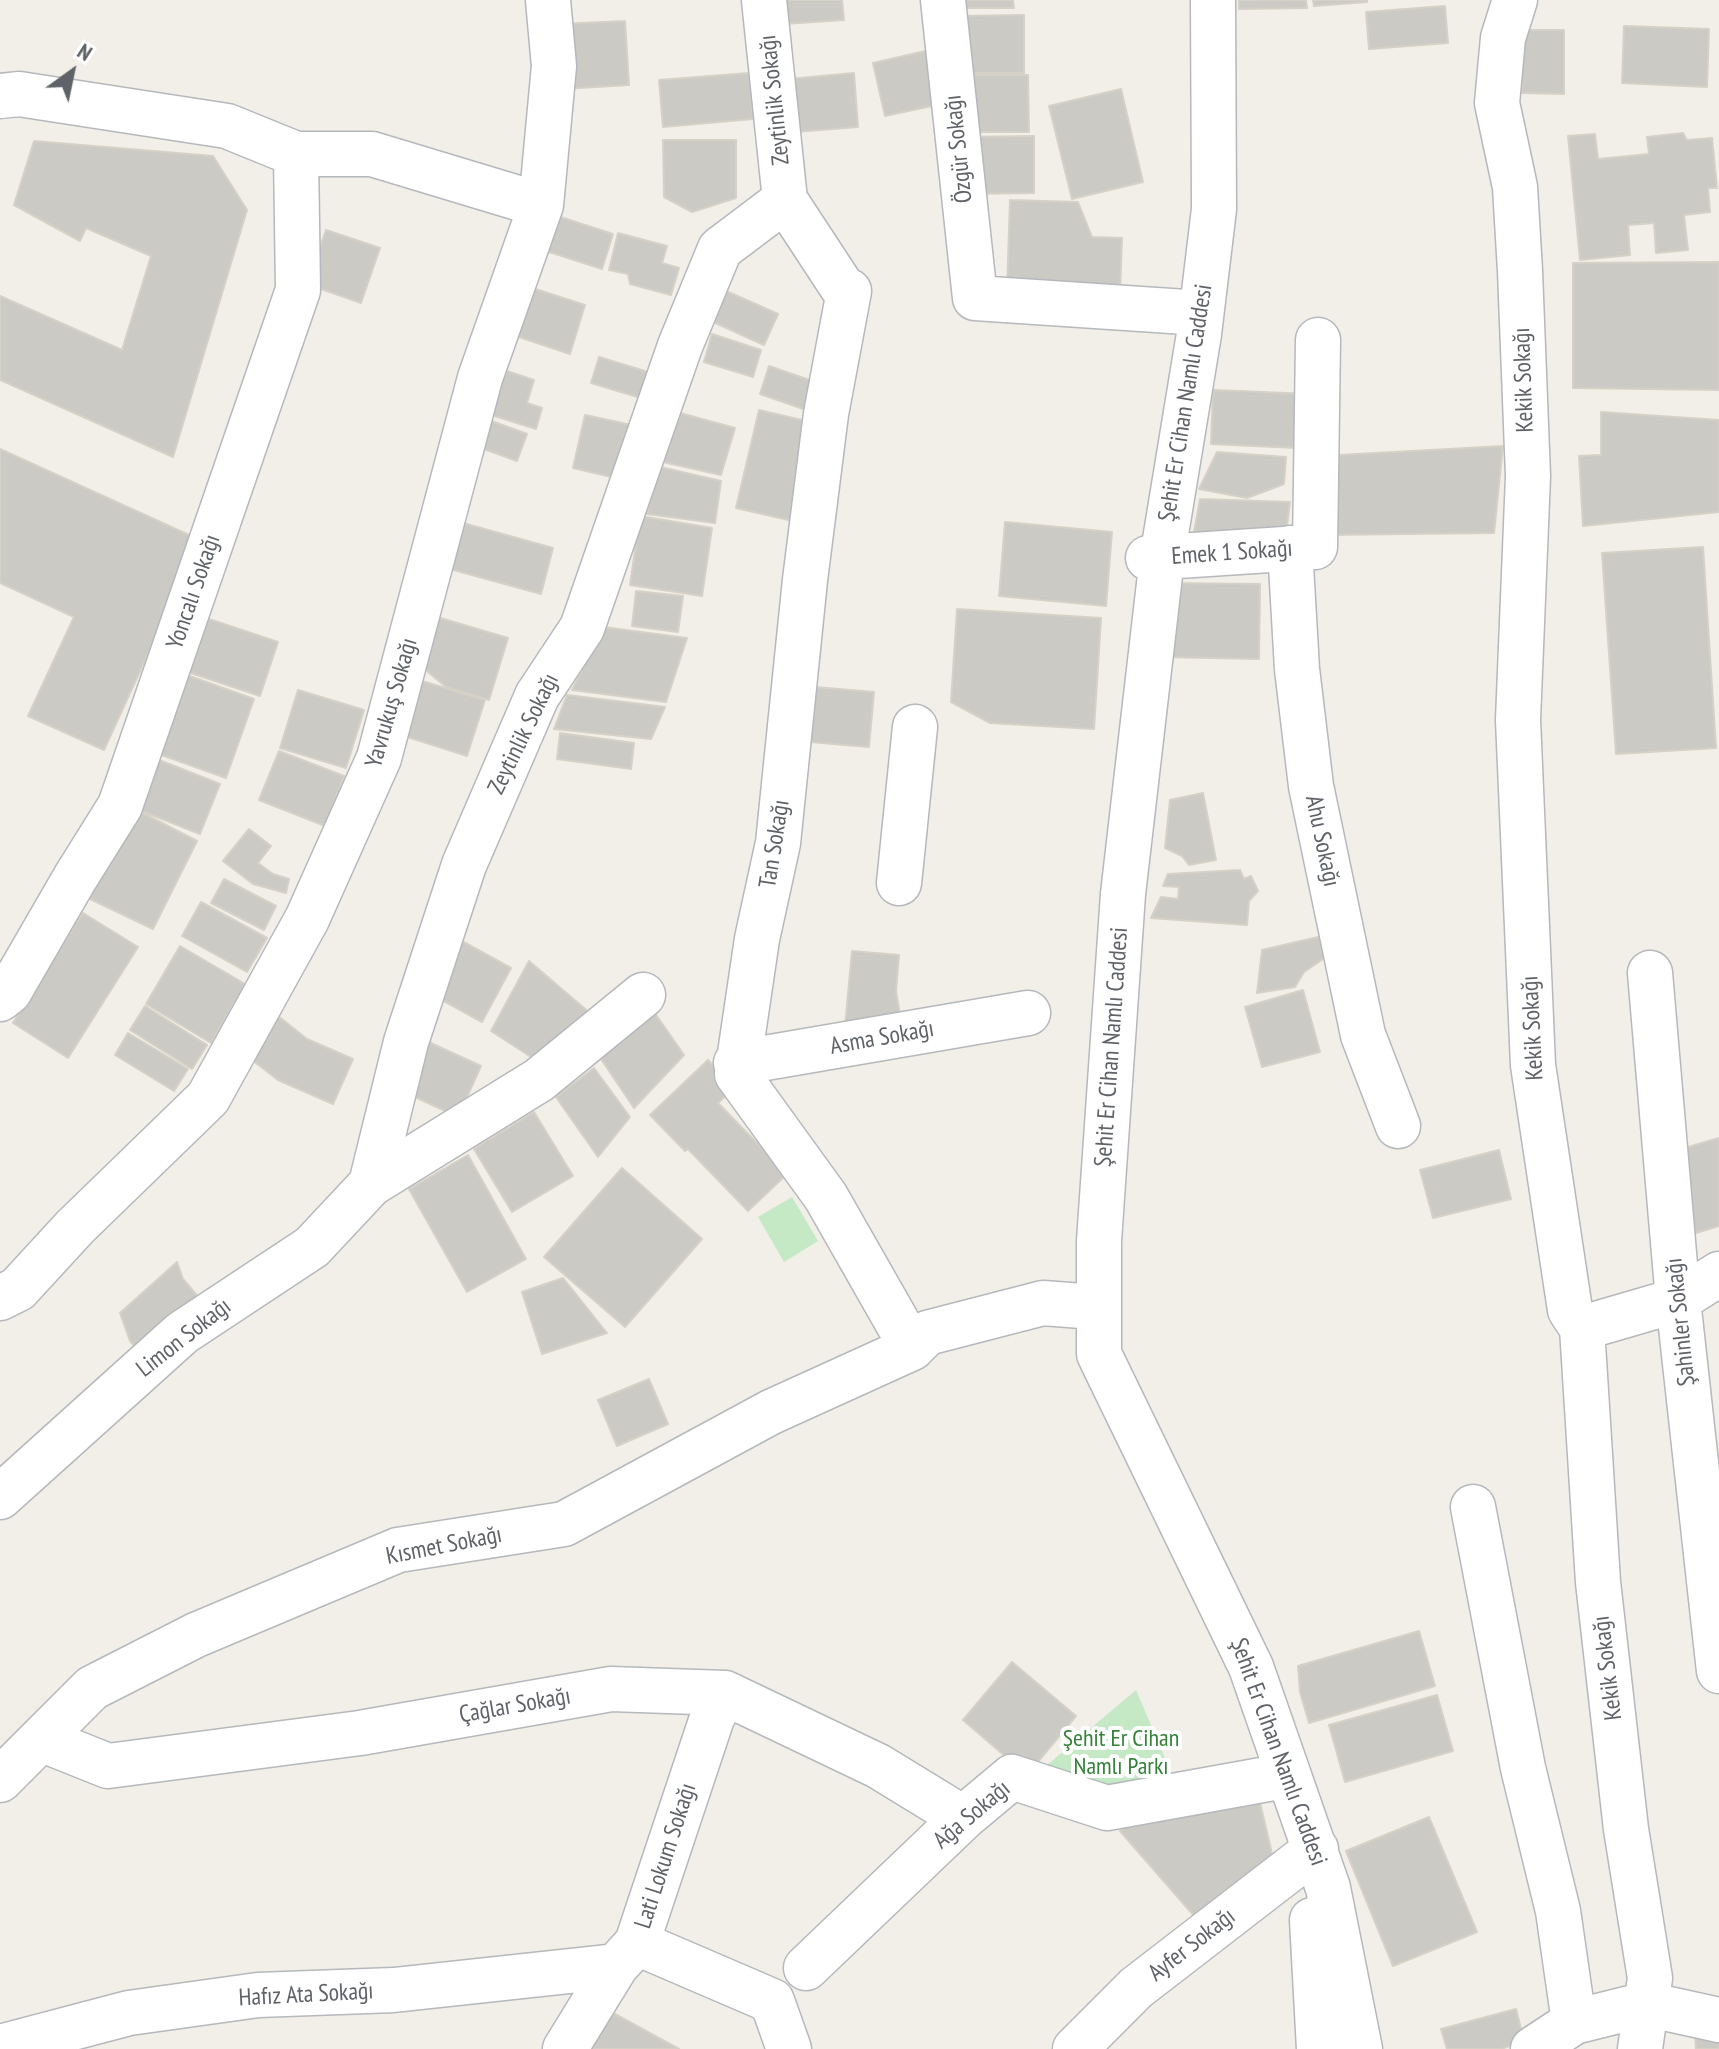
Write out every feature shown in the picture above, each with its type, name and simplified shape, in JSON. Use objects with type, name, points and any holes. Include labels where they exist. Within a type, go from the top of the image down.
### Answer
[{"type":"street","name":"Yavrukuş Sokağı","points":[[0,1298],[18,1289],[75,1227],[208,1098],[307,919],[379,758],[480,378],[541,205],[554,66],[548,0]]},
{"type":"street","name":"Zeytinlik Sokağı","points":[[371,1184],[406,1042],[464,865],[537,696],[582,628],[680,346],[720,249],[785,200],[764,0]]},
{"type":"street","name":"Özgür Sokağı","points":[[943,0],[975,298],[1186,312]]},
{"type":"street","name":"Şehit Er Cihan Namlı Caddesi","points":[[1191,0],[1198,206],[1155,558],[1123,894],[1099,1241],[1099,1354],[1251,1667],[1307,1856],[1319,2049]]},
{"type":"street","name":"Şehit Er Cihan Namlı Caddesi","points":[[1213,0],[1214,209],[1199,334],[1113,751],[1096,897],[1092,1072],[1080,1247],[1085,1356],[1237,1675],[1273,1778],[1307,1856],[1328,1888],[1360,2049]]},
{"type":"street","name":"Kekik Sokağı","points":[[1515,0],[1503,38],[1497,103],[1515,187],[1526,413],[1528,476],[1518,720],[1533,1065],[1570,1310],[1582,1328],[1598,1582],[1626,1829],[1650,1978],[1640,2049]]},
{"type":"street","points":[[0,96],[19,94],[227,126],[296,154],[372,154],[541,205]]},
{"type":"street","name":"Yoncalı Sokağı","points":[[0,999],[9,992],[120,806],[298,290],[296,154]]},
{"type":"street","name":"Tan Sokağı","points":[[736,1063],[757,939],[778,843],[805,580],[826,414],[849,291],[844,290],[785,200]]},
{"type":"street","name":"Ahu Sokağı","points":[[1318,340],[1297,669],[1311,786],[1363,1035],[1398,1126]]},
{"type":"street","name":"Emek 1 Sokağı","points":[[1155,558],[1303,548]]},
{"type":"street","points":[[899,883],[915,727]]},
{"type":"street","name":"Şahinler Sokağı","points":[[1650,973],[1678,1300],[1719,1671]]},
{"type":"street","points":[[371,1184],[539,1080],[643,995]]},
{"type":"street","name":"Asma Sokağı","points":[[736,1063],[1028,1013]]},
{"type":"street","points":[[736,1063],[737,1074],[826,1197],[912,1348]]},
{"type":"street","name":"Limon Sokağı","points":[[0,1497],[182,1333],[312,1247],[371,1184]]},
{"type":"street","points":[[1582,1328],[1678,1300],[1719,1274]]},
{"type":"street","name":"Kısmet Sokağı","points":[[0,1780],[92,1688],[196,1635],[398,1550],[564,1524],[771,1412],[912,1348],[931,1355],[1055,1328],[1082,1306]]},
{"type":"street","points":[[1473,1507],[1523,1768],[1558,1911],[1574,2022]]},
{"type":"street","name":"Çağlar Sokağı","points":[[43,1740],[108,1766],[360,1733],[611,1689],[725,1693],[878,1766],[963,1818]]},
{"type":"street","name":"Lati Lokum Sokağı","points":[[565,2049],[627,1954],[712,1718],[725,1693]]},
{"type":"street","name":"Ağa Sokağı","points":[[806,1968],[963,1818],[1012,1777],[1107,1808],[1273,1778]]},
{"type":"street","name":"Ayfer Sokağı","points":[[1075,2049],[1136,1988],[1307,1856]]},
{"type":"street","points":[[627,1954],[772,2001],[789,2049]]},
{"type":"street","name":"Hafız Ata Sokağı","points":[[0,2047],[99,2036],[129,2013],[258,1995],[394,1990],[627,1954]]},
{"type":"street","points":[[1533,2049],[1574,2022],[1646,2004],[1719,2020]]},
{"type":"green space","points":[[792,1197],[818,1241],[784,1262],[758,1217]]},
{"type":"green space","name":"Şehit Er Cihan Namlı Parkı","points":[[1136,1690],[1176,1784],[1109,1791],[1039,1772]]},
{"type":"building","points":[[782,0],[842,0],[844,20],[784,24]]},
{"type":"building","points":[[946,0],[1013,0],[1014,8],[947,8]]},
{"type":"building","points":[[1239,0],[1306,0],[1307,8],[1239,9]]},
{"type":"building","points":[[1313,0],[1367,0],[1367,2],[1314,6]]},
{"type":"building","points":[[1445,6],[1448,43],[1369,49],[1366,12]]},
{"type":"building","points":[[1024,15],[1024,73],[957,73],[957,16]]},
{"type":"building","points":[[625,21],[629,85],[563,89],[559,24]]},
{"type":"building","points":[[1624,26],[1709,29],[1707,87],[1622,83]]},
{"type":"building","points":[[1522,30],[1564,30],[1564,94],[1522,93]]},
{"type":"building","points":[[934,49],[946,103],[885,116],[873,63]]},
{"type":"building","points":[[749,73],[753,119],[663,127],[659,80]]},
{"type":"building","points":[[854,73],[858,127],[794,132],[789,79]]},
{"type":"building","points":[[962,75],[1028,75],[1029,132],[962,132]]},
{"type":"building","points":[[1121,89],[1143,182],[1072,199],[1049,106]]},
{"type":"building","points":[[1683,133],[1687,140],[1712,138],[1717,188],[1708,188],[1710,212],[1684,215],[1688,250],[1656,253],[1654,223],[1628,225],[1630,255],[1580,260],[1568,136],[1595,134],[1598,159],[1649,154],[1647,137]]},
{"type":"building","points":[[1034,136],[1034,193],[967,194],[967,137]]},
{"type":"building","points":[[663,140],[736,140],[736,198],[692,212],[664,197]]},
{"type":"building","points":[[34,141],[213,156],[247,210],[173,457],[0,380],[0,296],[122,350],[151,256],[86,228],[80,241],[14,205]]},
{"type":"building","points":[[1010,200],[1078,202],[1092,237],[1122,238],[1120,293],[1007,289]]},
{"type":"building","points":[[548,213],[613,234],[602,269],[537,248]]},
{"type":"building","points":[[326,230],[380,248],[361,303],[307,284]]},
{"type":"building","points":[[618,233],[667,246],[662,263],[679,268],[671,295],[630,284],[628,274],[609,270]]},
{"type":"building","points":[[1719,262],[1719,390],[1573,388],[1573,263]]},
{"type":"building","points":[[526,286],[585,305],[570,354],[510,334]]},
{"type":"building","points":[[724,290],[778,314],[764,345],[711,321]]},
{"type":"building","points":[[712,334],[761,350],[753,377],[704,362]]},
{"type":"building","points":[[599,357],[658,375],[651,401],[591,383]]},
{"type":"building","points":[[769,366],[824,385],[815,413],[760,394]]},
{"type":"building","points":[[498,368],[534,380],[527,403],[542,408],[536,429],[485,413]]},
{"type":"building","points":[[1213,390],[1310,394],[1297,448],[1211,444]]},
{"type":"building","points":[[759,410],[815,423],[793,521],[736,508]]},
{"type":"building","points":[[1601,412],[1719,420],[1719,512],[1583,526],[1579,456],[1601,455]]},
{"type":"building","points":[[680,413],[735,428],[721,475],[663,462]]},
{"type":"building","points":[[585,415],[646,428],[633,482],[573,468]]},
{"type":"building","points":[[486,419],[527,434],[517,461],[476,446]]},
{"type":"building","points":[[1503,446],[1494,533],[1321,535],[1321,456]]},
{"type":"building","points":[[0,449],[200,540],[104,750],[28,716],[74,617],[0,583]]},
{"type":"building","points":[[1217,452],[1286,457],[1284,484],[1247,498],[1199,489]]},
{"type":"building","points":[[660,467],[721,481],[715,523],[647,514]]},
{"type":"building","points":[[1200,499],[1290,502],[1286,533],[1194,532]]},
{"type":"building","points":[[640,516],[712,528],[702,596],[630,585]]},
{"type":"building","points":[[1005,522],[1112,532],[1106,606],[999,596]]},
{"type":"building","points":[[463,523],[553,548],[541,594],[450,569]]},
{"type":"building","points":[[1703,547],[1716,748],[1616,754],[1602,553]]},
{"type":"building","points":[[1160,583],[1260,584],[1259,659],[1159,657]]},
{"type":"building","points":[[636,591],[683,596],[678,632],[632,626]]},
{"type":"building","points":[[957,609],[1101,618],[1094,729],[990,723],[951,702]]},
{"type":"building","points":[[203,617],[278,642],[260,696],[185,671]]},
{"type":"building","points":[[437,617],[508,638],[489,700],[446,687],[422,667]]},
{"type":"building","points":[[603,627],[687,638],[666,702],[572,690]]},
{"type":"building","points":[[184,674],[254,699],[226,778],[156,753]]},
{"type":"building","points":[[412,678],[485,700],[467,756],[395,733]]},
{"type":"building","points":[[803,686],[874,692],[869,747],[798,741]]},
{"type":"building","points":[[298,690],[364,710],[346,768],[280,748]]},
{"type":"building","points":[[567,695],[665,707],[651,739],[554,729]]},
{"type":"building","points":[[560,733],[634,743],[631,769],[557,759]]},
{"type":"building","points":[[279,751],[344,776],[325,826],[259,800]]},
{"type":"building","points":[[154,758],[220,784],[200,834],[134,808]]},
{"type":"building","points":[[1203,793],[1216,860],[1189,865],[1182,856],[1165,848],[1170,800]]},
{"type":"building","points":[[133,808],[197,841],[153,929],[88,898]]},
{"type":"building","points":[[249,829],[271,846],[258,863],[273,874],[289,879],[286,893],[253,884],[223,861]]},
{"type":"building","points":[[1240,870],[1244,879],[1251,876],[1258,891],[1249,901],[1247,925],[1151,918],[1161,897],[1178,899],[1179,887],[1163,886],[1168,874]]},
{"type":"building","points":[[224,879],[276,906],[264,930],[211,903]]},
{"type":"building","points":[[201,902],[267,938],[247,972],[182,936]]},
{"type":"building","points":[[83,913],[138,947],[68,1058],[13,1023]]},
{"type":"building","points":[[1331,934],[1335,951],[1304,972],[1295,987],[1257,993],[1262,950]]},
{"type":"building","points":[[460,940],[511,968],[482,1022],[431,994]]},
{"type":"building","points":[[180,946],[245,984],[211,1043],[146,1004]]},
{"type":"building","points":[[852,951],[899,955],[896,991],[902,1027],[844,1037]]},
{"type":"building","points":[[529,961],[598,1020],[548,1068],[491,1031]]},
{"type":"building","points":[[1303,990],[1320,1052],[1262,1067],[1245,1007]]},
{"type":"building","points":[[145,1006],[207,1045],[192,1069],[130,1030]]},
{"type":"building","points":[[652,1009],[684,1055],[634,1108],[599,1056]]},
{"type":"building","points":[[278,1016],[307,1039],[353,1059],[333,1104],[278,1080],[247,1056]]},
{"type":"building","points":[[128,1033],[188,1069],[174,1091],[115,1055]]},
{"type":"building","points":[[422,1039],[481,1066],[458,1117],[400,1090]]},
{"type":"building","points":[[708,1060],[734,1088],[718,1103],[787,1174],[748,1211],[650,1115]]},
{"type":"building","points":[[594,1068],[630,1117],[598,1157],[556,1097]]},
{"type":"building","points":[[534,1112],[573,1176],[512,1212],[474,1149]]},
{"type":"building","points":[[1719,1138],[1719,1226],[1696,1233],[1671,1152]]},
{"type":"building","points":[[1499,1150],[1511,1199],[1433,1218],[1420,1170]]},
{"type":"building","points":[[468,1155],[526,1259],[467,1292],[409,1189]]},
{"type":"building","points":[[622,1168],[702,1239],[625,1327],[544,1257]]},
{"type":"building","points":[[177,1262],[183,1279],[206,1306],[146,1359],[130,1341],[120,1313]]},
{"type":"building","points":[[563,1278],[607,1333],[542,1354],[522,1292]]},
{"type":"building","points":[[649,1379],[668,1424],[617,1446],[598,1400]]},
{"type":"building","points":[[1419,1631],[1435,1686],[1309,1723],[1300,1692],[1298,1666]]},
{"type":"building","points":[[1012,1662],[1076,1716],[1027,1775],[963,1720]]},
{"type":"building","points":[[1437,1695],[1453,1751],[1345,1782],[1329,1725]]},
{"type":"building","points":[[1256,1786],[1274,1862],[1202,1925],[1120,1831],[1144,1811]]},
{"type":"building","points":[[1429,1817],[1477,1932],[1393,1966],[1346,1851]]},
{"type":"building","points":[[604,2008],[679,2049],[581,2049]]},
{"type":"building","points":[[1516,2009],[1524,2041],[1501,2049],[1447,2049],[1441,2029]]},
{"type":"building","points":[[1719,2034],[1719,2049],[1696,2049],[1695,2035]]}]
